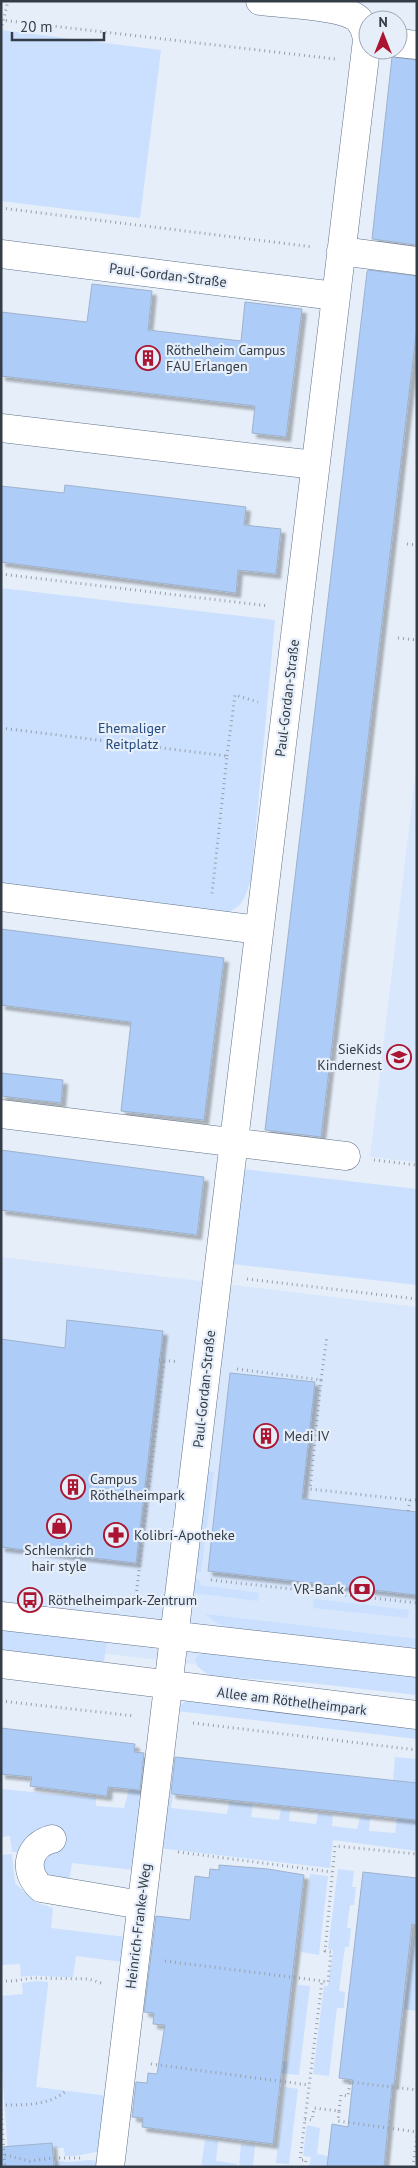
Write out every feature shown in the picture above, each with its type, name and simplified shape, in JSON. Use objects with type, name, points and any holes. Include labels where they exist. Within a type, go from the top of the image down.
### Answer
[{"type":"street","points":[[260,1],[337,9],[351,14],[358,20]]},
{"type":"street","name":"Paul-Gordan-Straße","points":[[175,1635],[216,1276],[234,1142],[364,60]]},
{"type":"street","points":[[341,251],[417,262]]},
{"type":"street","name":"Paul-Gordan-Straße","points":[[1,254],[335,296]]},
{"type":"street","points":[[1,428],[315,465]]},
{"type":"street","points":[[1,898],[259,930]]},
{"type":"street","points":[[1,1114],[346,1156]]},
{"type":"street","points":[[1,1616],[417,1663]]},
{"type":"street","points":[[168,1686],[175,1635]]},
{"type":"street","name":"Allee am Röthelheimpark","points":[[1,1664],[168,1686],[417,1715]]},
{"type":"street","name":"Heinrich-Franke-Weg","points":[[111,2161],[168,1686]]},
{"type":"street","points":[[52,1839],[39,1844],[31,1858],[31,1872],[36,1883],[41,1888],[141,1905]]},
{"type":"path","points":[[1,30],[8,1]]},
{"type":"path","points":[[3,20],[358,46]]},
{"type":"path","points":[[1,208],[341,251]]},
{"type":"path","points":[[408,544],[417,544]]},
{"type":"path","points":[[1,574],[297,610]]},
{"type":"path","points":[[398,638],[417,640]]},
{"type":"path","points":[[212,890],[234,706]]},
{"type":"path","points":[[1,728],[227,756]]},
{"type":"path","points":[[346,1156],[417,1165]]},
{"type":"path","points":[[216,1276],[417,1299]]},
{"type":"path","points":[[327,1336],[310,1489],[417,1500]]},
{"type":"path","points":[[136,1596],[164,1360]]},
{"type":"path","points":[[206,1366],[321,1380]]},
{"type":"path","points":[[408,1511],[410,1500]]},
{"type":"path","points":[[182,1577],[417,1603]]},
{"type":"path","points":[[1,1700],[417,1750]]},
{"type":"path","points":[[135,1957],[328,1982],[331,1952],[325,1951],[335,1846],[417,1854]]},
{"type":"path","points":[[148,1848],[332,1872]]},
{"type":"path","points":[[1,1981],[32,1978],[89,1979],[109,1986],[131,1990]]},
{"type":"path","points":[[305,2167],[306,2160],[300,2160],[322,1981]]},
{"type":"path","points":[[123,2061],[309,2084]]},
{"type":"path","points":[[413,2167],[417,2134],[338,2121],[341,2095],[348,2096],[350,2082],[417,2090]]},
{"type":"path","points":[[1,2105],[38,2103],[61,2095],[67,2090]]},
{"type":"path","points":[[305,2119],[312,2120],[314,2108],[339,2111]]},
{"type":"path","points":[[1,2109],[6,2167]]},
{"type":"path","points":[[5,2155],[30,2161],[52,2158],[111,2161]]},
{"type":"shaded area","name":"SieKids Kindernest","points":[[417,761],[417,1162],[370,1157]]},
{"type":"shaded area","points":[[1,1257],[417,1307],[417,1691],[1,1641]]},
{"type":"green space","points":[[1,30],[161,50],[140,218],[1,201]]},
{"type":"green space","name":"Ehemaliger Reitplatz","points":[[1,588],[275,620],[251,880],[243,901],[236,908],[224,914],[1,884]]},
{"type":"green space","points":[[244,1169],[417,1189],[417,1285],[233,1264]]},
{"type":"green space","points":[[204,1471],[214,1472],[201,1572],[192,1571]]},
{"type":"green space","points":[[191,1579],[200,1580],[200,1585],[259,1593],[258,1601],[193,1593]]},
{"type":"green space","points":[[314,1599],[409,1610],[408,1618],[313,1608]]},
{"type":"green space","points":[[205,1614],[417,1639],[417,1650],[235,1630],[217,1623]]},
{"type":"green space","points":[[1,1629],[107,1641],[104,1662],[1,1651]]},
{"type":"green space","points":[[203,1653],[417,1678],[417,1695],[310,1683],[210,1676],[197,1666],[195,1659]]},
{"type":"green space","points":[[187,1700],[417,1727],[417,1739],[177,1711],[177,1708]]},
{"type":"green space","points":[[395,1757],[417,1759],[417,1783],[393,1781]]},
{"type":"green space","points":[[1,1789],[96,1798],[96,1806],[124,1808],[129,1789],[145,1791],[134,1870],[72,1863],[69,1882],[50,1879],[20,1852],[12,1852],[10,1836],[1,1837]]},
{"type":"green space","points":[[164,1793],[173,1794],[171,1808],[227,1814],[229,1802],[253,1805],[251,1817],[279,1820],[281,1809],[290,1810],[289,1821],[316,1824],[318,1813],[333,1815],[332,1826],[357,1829],[360,1817],[370,1818],[369,1831],[395,1833],[397,1818],[417,1820],[417,1851],[333,1840],[330,1868],[158,1848]]},
{"type":"green space","points":[[12,1854],[15,1883],[35,1902],[53,1908],[51,1928],[126,1937],[123,1962],[76,1956],[73,1977],[21,1977],[20,1964],[1,1965],[1,1855]]},
{"type":"green space","points":[[338,1869],[354,1871],[352,1887],[356,1887],[354,1905],[350,1905],[347,1928],[351,1928],[349,1947],[345,1947],[339,1991],[345,1992],[344,2008],[337,2008],[329,2076],[313,2074],[324,1986],[328,1986],[333,1950],[328,1949]]},
{"type":"green space","points":[[310,1874],[328,1876],[319,1955],[301,1952]]},
{"type":"green space","points":[[414,1936],[417,1936],[417,2011],[404,2009]]},
{"type":"green space","points":[[48,1982],[48,1985],[36,2087],[109,2096],[101,2151],[65,2156],[64,2148],[53,2147],[52,2143],[27,2145],[27,2159],[8,2152],[1,2057],[1,1996],[23,1994],[22,1983]]},
{"type":"green space","points":[[298,1985],[310,1986],[299,2075],[259,2071],[266,2060],[288,2062]]},
{"type":"green space","points":[[285,2087],[298,2089],[289,2164],[276,2163]]},
{"type":"green space","points":[[307,2125],[320,2128],[317,2154],[328,2156],[327,2167],[309,2167],[311,2157],[303,2156]]},
{"type":"green space","points":[[205,2140],[218,2141],[216,2161],[237,2164],[237,2167],[201,2167]]},
{"type":"green space","points":[[241,2144],[255,2145],[253,2166],[256,2167],[239,2167]]},
{"type":"green space","points":[[56,2161],[99,2161],[99,2167],[55,2167]]},
{"type":"building","points":[[392,60],[417,60],[417,245],[372,239]]},
{"type":"building","points":[[368,270],[417,276],[417,326],[321,1137],[265,1130]]},
{"type":"building","name":"Röthelheim Campus FAU Erlangen","points":[[92,284],[152,291],[148,330],[241,341],[245,302],[302,309],[286,437],[252,433],[255,406],[1,376],[1,312],[87,322]]},
{"type":"building","points":[[65,485],[246,507],[244,525],[281,529],[276,574],[238,570],[236,593],[1,562],[1,486],[64,493]]},
{"type":"building","points":[[1,929],[224,958],[204,1120],[121,1111],[131,1022],[1,1005]]},
{"type":"building","points":[[1,1073],[63,1080],[61,1103],[1,1096]]},
{"type":"building","points":[[1,1150],[204,1177],[197,1235],[1,1210]]},
{"type":"building","name":"Campus Röthelheimpark","points":[[67,1320],[163,1331],[136,1563],[1,1547],[1,1339],[65,1348]]},
{"type":"building","name":"Medi IV","points":[[230,1373],[315,1382],[302,1499],[417,1512],[417,1595],[208,1571]]},
{"type":"building","points":[[1,1728],[135,1744],[134,1752],[144,1753],[140,1790],[108,1787],[107,1796],[30,1786],[32,1777],[1,1774]]},
{"type":"building","points":[[175,1757],[417,1783],[417,1820],[173,1794],[171,1793]]},
{"type":"building","points":[[219,1865],[268,1869],[304,1875],[273,2144],[142,2127],[143,2118],[132,2117],[136,2082],[147,2083],[148,2073],[157,2074],[165,2025],[153,2024],[154,2013],[144,2012],[156,1916],[190,1920],[195,1876],[209,1878],[210,1869],[219,1870]]},
{"type":"building","points":[[363,1872],[417,1878],[417,1925],[412,1924],[394,2085],[392,2084],[384,2167],[327,2167],[332,2124],[348,2127],[353,2080],[339,2078]]},
{"type":"building","points":[[52,2143],[54,2167],[1,2167],[1,2147]]},
{"type":"place","name":"Röthelheim Campus FAU Erlangen","points":[[148,358]]},
{"type":"place","name":"SieKids Kindernest","points":[[399,1057]]},
{"type":"place","name":"Medi IV","points":[[266,1436]]},
{"type":"place","name":"Campus Röthelheimpark","points":[[73,1487]]},
{"type":"place","name":"Schlenkrich hair style","points":[[59,1526]]},
{"type":"place","name":"Kolibri-Apotheke","points":[[116,1535]]},
{"type":"place","name":"VR-Bank","points":[[362,1589]]},
{"type":"place","name":"Röthelheimpark-Zentrum","points":[[30,1600]]}]
